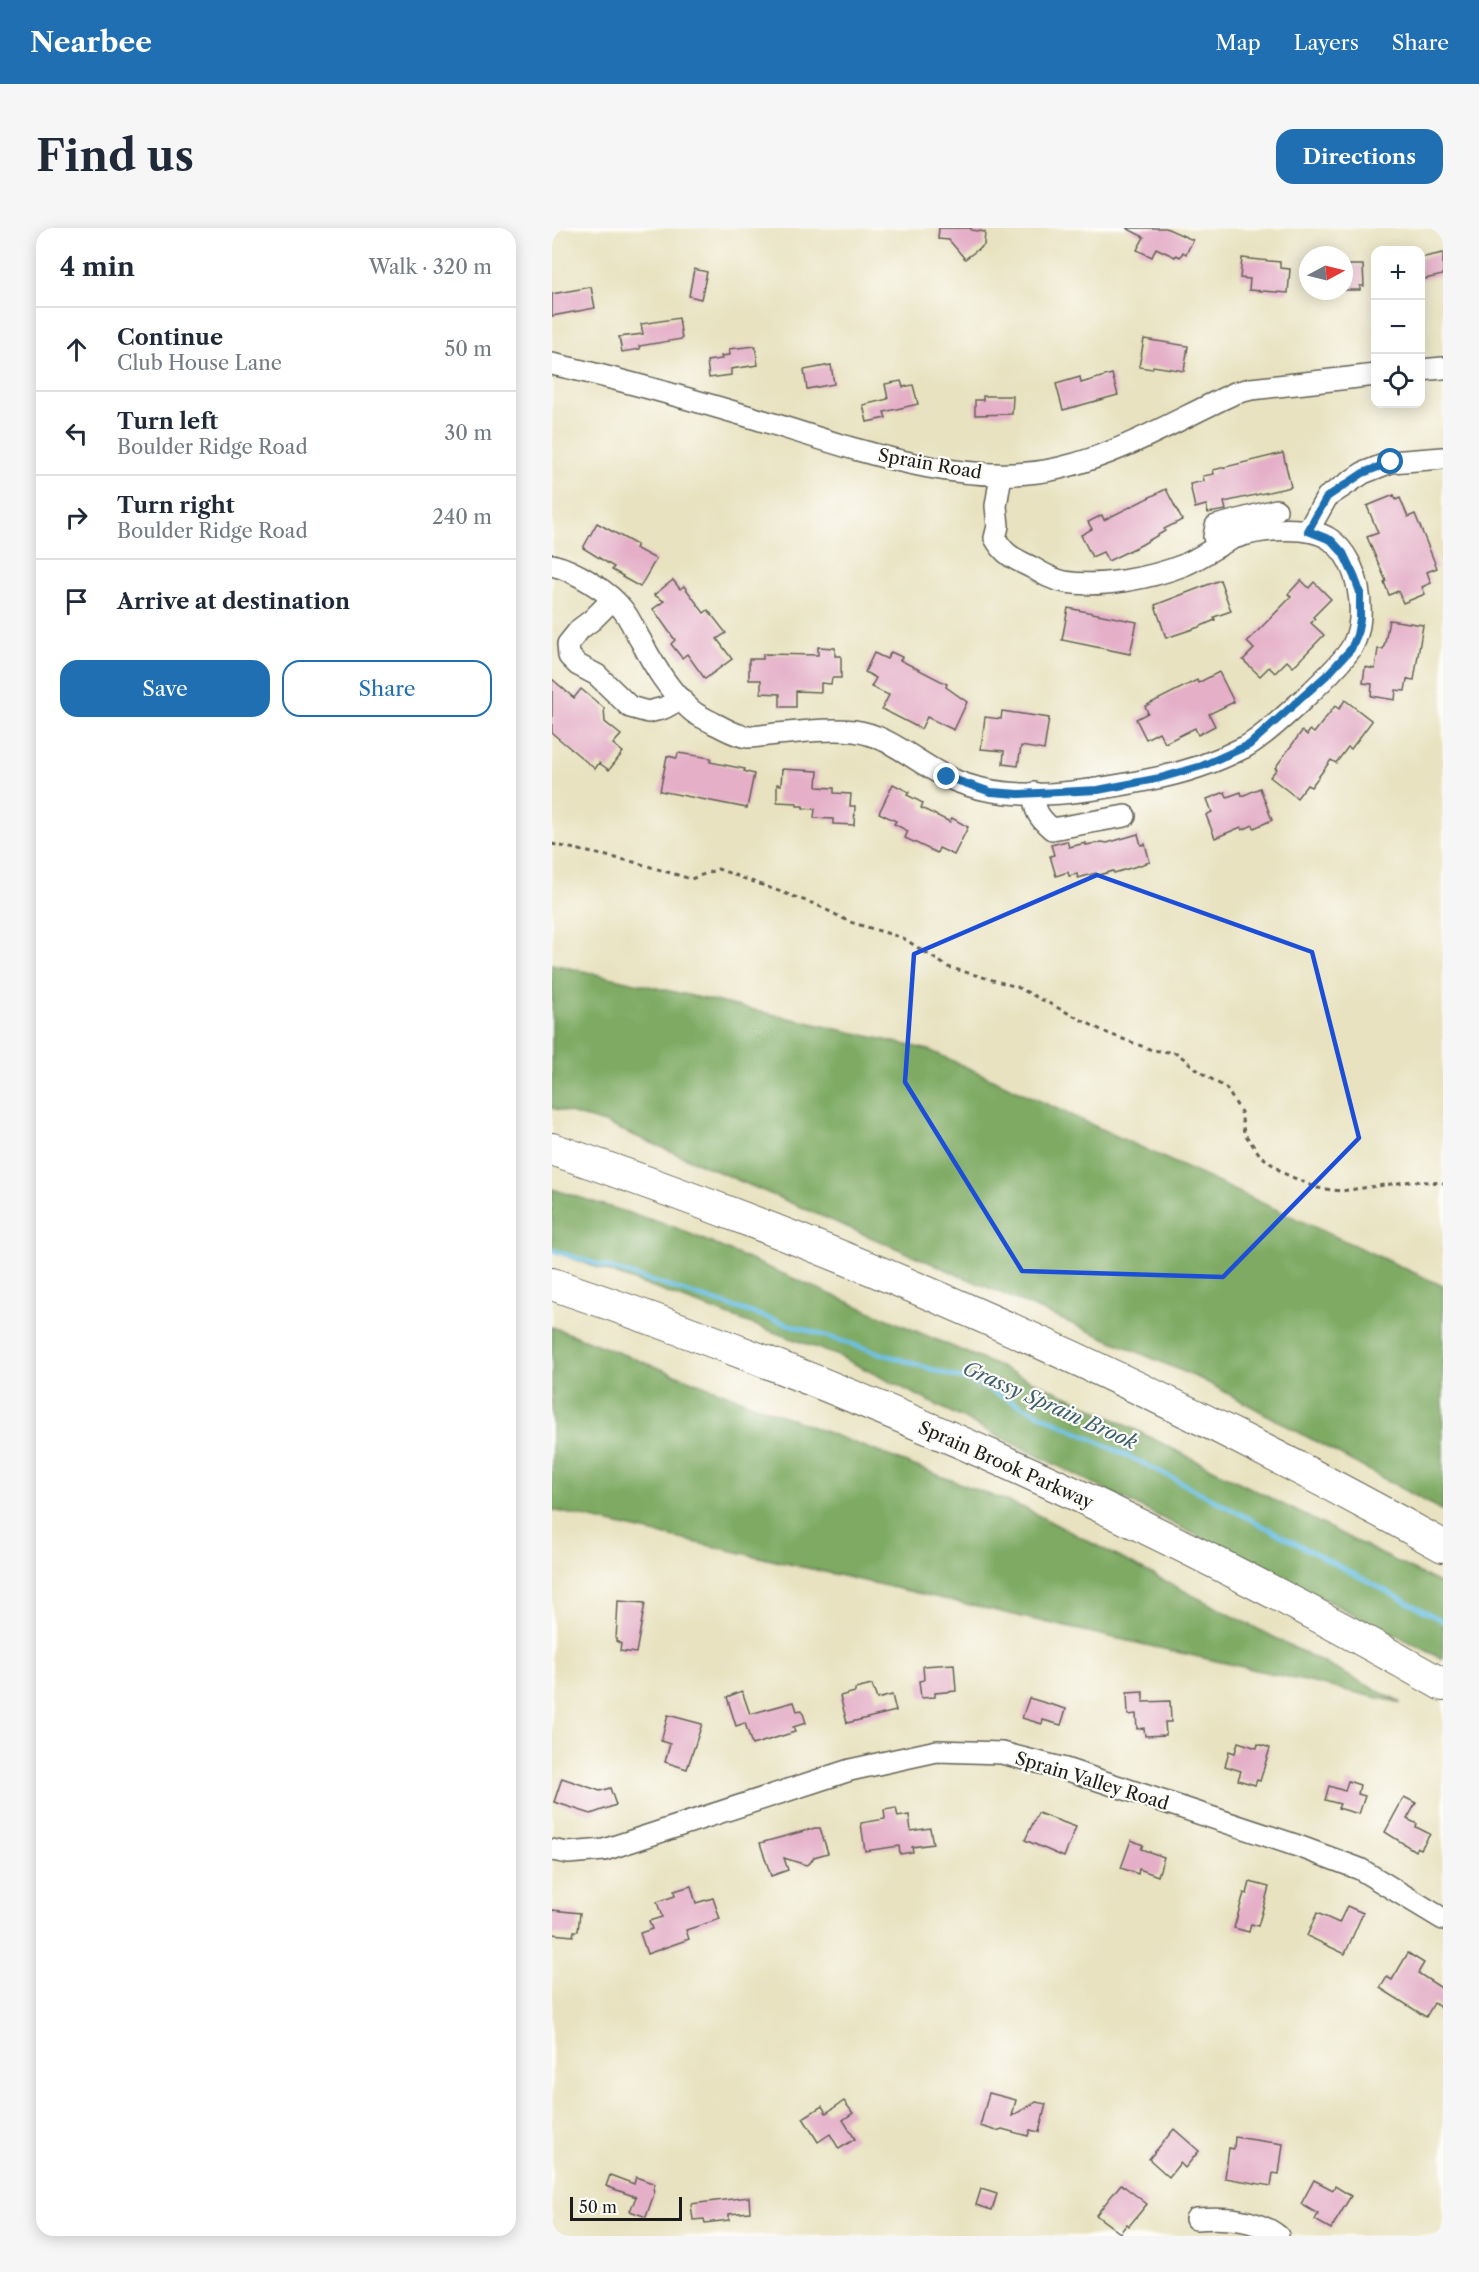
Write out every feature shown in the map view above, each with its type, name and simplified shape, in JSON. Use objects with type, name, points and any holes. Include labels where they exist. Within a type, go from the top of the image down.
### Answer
[{"type":"highway","points":[[552,1149],[773,1230],[1005,1328],[1192,1415],[1290,1464],[1443,1546]]},
{"type":"highway","name":"Sprain Brook Parkway","points":[[552,1284],[751,1357],[994,1458],[1240,1576],[1443,1685]]},
{"type":"street","name":"Sprain Road","points":[[552,364],[640,384],[871,453],[946,470],[1001,475],[1058,469],[1100,457],[1235,393],[1251,389],[1371,376]]},
{"type":"street","points":[[1425,370],[1443,368]]},
{"type":"street","points":[[1308,531],[1327,497],[1363,473],[1391,462],[1443,458]]},
{"type":"street","points":[[552,565],[562,567],[584,579],[624,610],[654,666],[693,712],[736,734],[749,737],[818,730],[858,731],[884,741],[947,777],[991,792],[1034,794],[1098,790],[1160,778],[1202,766],[1249,745],[1305,697],[1351,649],[1360,619],[1360,592],[1343,553],[1331,540],[1308,531],[1249,533],[1176,567],[1149,575],[1102,582],[1064,582],[1048,577],[1022,563],[1005,533],[998,526],[996,506],[1001,475]]},
{"type":"street","points":[[1216,547],[1214,537],[1216,526],[1276,510]]},
{"type":"street","points":[[612,600],[574,636],[568,644],[569,656],[578,665],[597,675],[630,707],[648,712],[664,708],[681,699]]},
{"type":"street","points":[[1034,794],[1034,807],[1040,820],[1052,829],[1125,816]]},
{"type":"street","name":"Sprain Valley Road","points":[[552,1850],[568,1852],[604,1850],[850,1770],[937,1751],[1002,1753],[1065,1769],[1298,1846],[1360,1869],[1443,1918]]},
{"type":"street","points":[[1196,2219],[1247,2221],[1268,2228],[1278,2236]]},
{"type":"path","points":[[552,844],[622,859],[691,879],[718,869],[817,905],[850,922],[903,938],[948,967],[1017,987],[1107,1033],[1152,1050],[1177,1053],[1200,1072],[1226,1088],[1241,1112],[1244,1133],[1260,1155],[1283,1173],[1317,1188],[1341,1191],[1413,1181],[1443,1183]]},
{"type":"highlighted area","points":[[1097,875],[1312,952],[1359,1138],[1223,1277],[1022,1271],[905,1082],[914,954]]},
{"type":"green space","points":[[552,964],[929,1050],[1443,1286],[1443,1511],[1203,1380],[605,1123],[552,1108]]},
{"type":"green space","points":[[552,1189],[674,1227],[1072,1398],[1443,1585],[1443,1659],[839,1356],[552,1251]]},
{"type":"green space","points":[[552,1327],[1024,1508],[1401,1703],[552,1510]]},
{"type":"building","points":[[939,228],[971,228],[971,230],[985,232],[984,245],[965,259],[949,240],[938,239]]},
{"type":"building","points":[[1126,228],[1166,228],[1193,240],[1186,254],[1183,252],[1180,257],[1156,248],[1152,257],[1137,250],[1144,237]]},
{"type":"building","points":[[1443,253],[1443,275],[1425,279],[1425,257]]},
{"type":"building","points":[[1242,258],[1280,262],[1280,268],[1290,269],[1288,293],[1249,290],[1250,279],[1240,278]]},
{"type":"building","points":[[1353,265],[1363,265],[1364,286],[1360,286],[1360,290],[1353,290]]},
{"type":"building","points":[[694,269],[707,272],[701,299],[689,296]]},
{"type":"building","points":[[591,287],[595,308],[552,316],[552,294]]},
{"type":"building","points":[[679,318],[682,339],[639,346],[640,349],[622,352],[619,337],[643,334],[641,324]]},
{"type":"building","points":[[1144,339],[1188,346],[1184,371],[1153,366],[1152,369],[1139,367]]},
{"type":"building","points":[[755,346],[758,365],[731,369],[731,375],[709,378],[707,361],[722,359],[721,356],[730,355],[729,349]]},
{"type":"building","points":[[831,365],[834,384],[807,389],[804,370]]},
{"type":"building","points":[[1112,374],[1118,395],[1063,410],[1056,384],[1080,377],[1081,383]]},
{"type":"building","points":[[901,381],[903,387],[913,385],[918,404],[884,412],[886,418],[867,422],[863,405],[888,399],[885,384]]},
{"type":"building","points":[[983,396],[1013,396],[1012,414],[975,415],[975,400],[983,400]]},
{"type":"building","points":[[1283,453],[1291,487],[1224,502],[1226,510],[1208,513],[1206,505],[1195,508],[1190,484],[1204,481],[1203,476],[1214,474],[1213,470]]},
{"type":"building","points":[[1166,489],[1182,520],[1141,545],[1108,561],[1103,552],[1092,557],[1081,535],[1092,529],[1088,522],[1102,515],[1104,520]]},
{"type":"building","points":[[1394,495],[1396,500],[1400,498],[1408,517],[1415,514],[1437,568],[1427,572],[1431,583],[1422,587],[1425,594],[1403,603],[1398,591],[1389,595],[1384,582],[1386,581],[1367,537],[1378,533],[1367,506]]},
{"type":"building","points":[[597,523],[637,545],[635,548],[656,559],[640,587],[622,577],[612,570],[614,567],[583,548]]},
{"type":"building","points":[[673,580],[680,589],[684,586],[704,613],[708,610],[726,633],[717,639],[732,659],[705,679],[687,654],[682,658],[671,644],[675,640],[653,609],[664,601],[654,595]]},
{"type":"building","points":[[1220,580],[1231,611],[1214,617],[1215,620],[1199,627],[1166,638],[1155,605]]},
{"type":"building","points":[[1301,580],[1309,588],[1314,582],[1331,599],[1313,617],[1315,619],[1311,623],[1324,635],[1293,667],[1287,661],[1275,673],[1269,667],[1260,676],[1243,660],[1254,649],[1247,642],[1291,597],[1288,594]]},
{"type":"building","points":[[1068,608],[1137,622],[1130,654],[1062,640]]},
{"type":"building","points":[[1389,620],[1423,625],[1414,680],[1407,679],[1405,691],[1396,690],[1395,700],[1371,696],[1372,684],[1363,683],[1365,667],[1375,669],[1378,649],[1383,649]]},
{"type":"building","points":[[818,647],[835,648],[835,656],[841,656],[841,678],[832,678],[831,684],[821,683],[821,692],[796,691],[796,707],[780,707],[780,694],[761,693],[761,680],[749,680],[749,659],[763,659],[763,654],[818,655]]},
{"type":"building","points":[[891,652],[902,657],[900,660],[947,684],[946,687],[967,702],[954,730],[927,717],[921,729],[882,709],[889,695],[871,687],[876,678],[865,672],[874,653],[887,659]]},
{"type":"building","points":[[1219,672],[1234,702],[1209,714],[1215,726],[1198,735],[1195,728],[1165,743],[1159,732],[1146,739],[1136,719],[1148,713],[1145,706],[1197,680],[1198,683]]},
{"type":"building","points":[[552,679],[574,698],[581,689],[604,708],[605,722],[621,735],[613,744],[623,752],[609,770],[599,763],[595,769],[552,733]]},
{"type":"building","points":[[1345,700],[1372,721],[1351,749],[1348,747],[1336,763],[1331,760],[1311,787],[1307,785],[1297,798],[1270,777],[1302,731],[1307,735],[1310,730],[1314,733],[1335,706],[1339,709]]},
{"type":"building","points":[[1002,711],[1049,718],[1044,750],[1021,746],[1018,766],[1003,764],[1004,751],[981,749],[985,717],[1001,719]]},
{"type":"building","points":[[678,753],[711,758],[710,762],[745,769],[744,771],[754,774],[747,808],[660,791],[667,756],[677,758]]},
{"type":"building","points":[[782,769],[818,771],[817,787],[834,788],[834,793],[851,794],[850,806],[855,806],[854,825],[833,824],[833,819],[814,818],[815,809],[797,806],[797,803],[777,802],[777,784],[781,785]]},
{"type":"building","points":[[893,784],[909,792],[907,795],[923,803],[921,808],[950,822],[952,818],[968,827],[954,855],[939,848],[937,853],[905,838],[908,831],[894,824],[896,821],[879,813]]},
{"type":"building","points":[[1260,788],[1272,820],[1254,828],[1253,825],[1242,830],[1241,827],[1215,838],[1206,815],[1212,812],[1207,799],[1225,792],[1227,797],[1241,792],[1242,796]]},
{"type":"building","points":[[1138,834],[1141,845],[1145,844],[1150,862],[1096,876],[1096,873],[1078,878],[1077,874],[1069,876],[1068,872],[1056,876],[1050,856],[1054,855],[1051,845],[1067,841],[1069,847],[1086,843],[1086,845],[1107,843]]},
{"type":"building","points":[[618,1601],[645,1603],[636,1653],[620,1651],[621,1644],[616,1641]]},
{"type":"building","points":[[954,1664],[956,1691],[935,1693],[935,1697],[921,1698],[919,1681],[924,1680],[923,1666]]},
{"type":"building","points":[[872,1685],[877,1699],[892,1695],[896,1711],[847,1723],[840,1696]]},
{"type":"building","points":[[742,1691],[750,1714],[794,1702],[797,1711],[802,1710],[806,1723],[793,1727],[795,1732],[752,1745],[745,1723],[736,1726],[727,1697]]},
{"type":"building","points":[[1143,1692],[1143,1702],[1170,1701],[1171,1722],[1165,1722],[1166,1735],[1145,1736],[1144,1728],[1137,1729],[1136,1714],[1128,1715],[1127,1693]]},
{"type":"building","points":[[1029,1698],[1066,1709],[1061,1725],[1043,1720],[1042,1724],[1022,1718]]},
{"type":"building","points":[[668,1715],[702,1724],[687,1769],[665,1762],[670,1744],[661,1741]]},
{"type":"building","points":[[1238,1742],[1257,1748],[1258,1744],[1270,1748],[1260,1781],[1257,1780],[1255,1785],[1238,1780],[1241,1771],[1225,1766],[1229,1751],[1235,1753]]},
{"type":"building","points":[[562,1778],[600,1791],[610,1788],[616,1805],[591,1814],[554,1802]]},
{"type":"building","points":[[1348,1781],[1360,1785],[1358,1794],[1365,1796],[1359,1814],[1338,1808],[1340,1804],[1325,1800],[1329,1786],[1345,1791]]},
{"type":"building","points":[[1404,1797],[1416,1803],[1407,1819],[1430,1834],[1421,1849],[1417,1847],[1415,1851],[1385,1832]]},
{"type":"building","points":[[896,1808],[898,1817],[909,1815],[911,1831],[930,1828],[933,1844],[912,1847],[913,1852],[900,1854],[899,1846],[865,1851],[861,1823],[885,1819],[884,1810]]},
{"type":"building","points":[[1038,1813],[1076,1827],[1064,1857],[1025,1840]]},
{"type":"building","points":[[820,1828],[828,1853],[814,1857],[806,1865],[784,1858],[788,1870],[771,1876],[760,1843]]},
{"type":"building","points":[[1131,1840],[1143,1845],[1141,1849],[1164,1857],[1158,1876],[1139,1869],[1138,1874],[1121,1868]]},
{"type":"building","points":[[1250,1882],[1269,1887],[1258,1926],[1251,1924],[1249,1932],[1234,1928],[1244,1893],[1247,1894]]},
{"type":"building","points":[[691,1886],[696,1903],[713,1898],[720,1919],[686,1930],[689,1939],[647,1954],[640,1933],[652,1929],[649,1921],[662,1917],[657,1902],[675,1896],[674,1891]]},
{"type":"building","points":[[1347,1906],[1363,1913],[1345,1954],[1307,1936],[1317,1913],[1339,1923]]},
{"type":"building","points":[[552,1910],[580,1913],[578,1931],[574,1931],[573,1936],[552,1934]]},
{"type":"building","points":[[1408,1953],[1424,1963],[1418,1973],[1443,1989],[1443,2009],[1434,2003],[1426,2017],[1380,1988],[1387,1977],[1392,1980]]},
{"type":"building","points":[[989,2093],[1016,2100],[1012,2116],[1036,2102],[1046,2104],[1039,2132],[1030,2130],[1028,2136],[980,2126]]},
{"type":"building","points":[[844,2101],[853,2113],[843,2120],[855,2139],[839,2149],[830,2134],[818,2142],[803,2118],[822,2106],[826,2113]]},
{"type":"building","points":[[1174,2129],[1199,2151],[1185,2168],[1180,2163],[1169,2177],[1149,2159]]},
{"type":"building","points":[[1235,2137],[1283,2144],[1279,2174],[1273,2173],[1271,2186],[1225,2178],[1229,2148],[1234,2149]]},
{"type":"building","points":[[610,2175],[634,2184],[636,2177],[655,2184],[653,2190],[655,2191],[646,2217],[630,2211],[636,2197],[606,2186]]},
{"type":"building","points":[[1314,2180],[1333,2190],[1335,2186],[1351,2196],[1331,2229],[1315,2220],[1318,2214],[1301,2204]]},
{"type":"building","points":[[1121,2184],[1147,2204],[1129,2226],[1127,2224],[1120,2233],[1096,2215]]},
{"type":"building","points":[[981,2189],[997,2194],[992,2210],[976,2205]]},
{"type":"building","points":[[749,2197],[750,2212],[729,2214],[729,2220],[705,2223],[704,2219],[693,2220],[691,2204]]},
{"type":"waterway","name":"Grassy Sprain Brook","points":[[552,1250],[972,1382],[1161,1472],[1443,1621]]},
{"type":"route","points":[[947,777],[991,792],[1019,794],[1098,790],[1160,778],[1202,766],[1249,745],[1305,697],[1351,649],[1360,619],[1360,592],[1343,553],[1331,540],[1308,531],[1327,497],[1363,473],[1391,462]]}]
